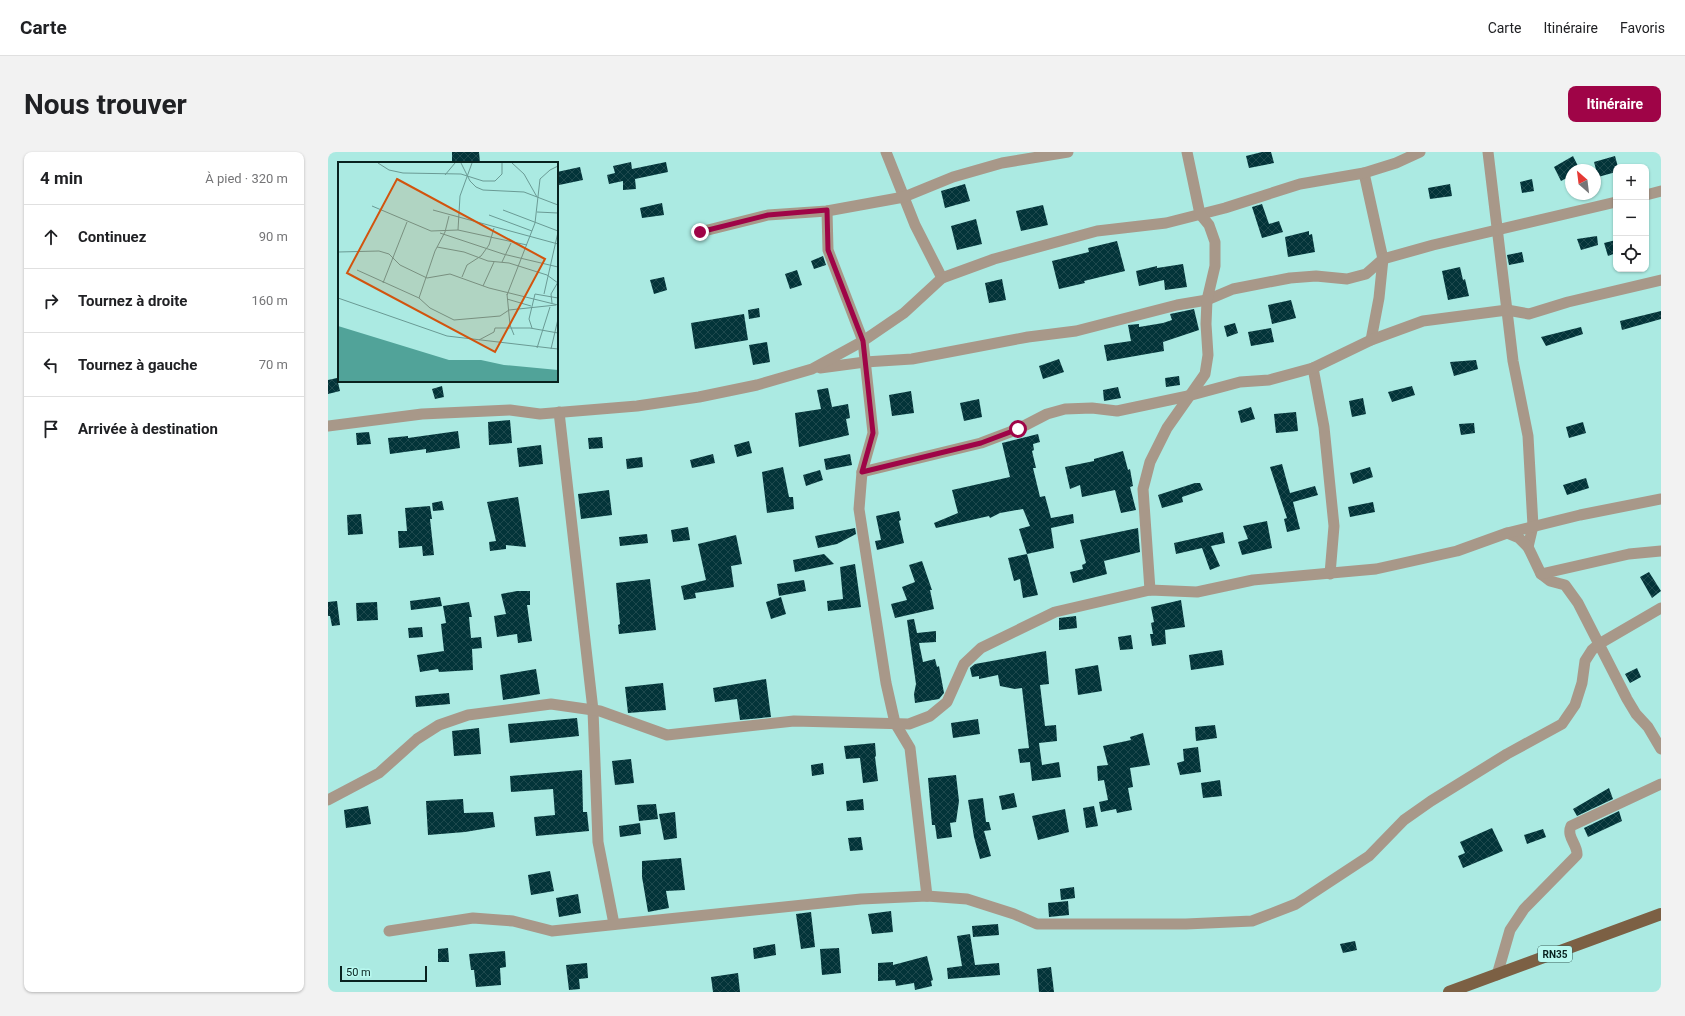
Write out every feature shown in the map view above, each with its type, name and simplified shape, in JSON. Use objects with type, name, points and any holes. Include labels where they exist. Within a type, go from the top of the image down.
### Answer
[{"type":"main road","name":"RN35","points":[[1448,992],[1498,975],[1661,914]]},
{"type":"street","points":[[886,152],[915,225],[942,278]]},
{"type":"street","points":[[700,232],[768,215],[827,210],[904,197],[953,177],[1002,163],[1068,152]]},
{"type":"street","points":[[1150,590],[1143,490],[1150,462],[1167,428],[1188,396],[1205,374],[1208,355],[1206,324],[1207,300],[1215,266],[1215,242],[1209,225],[1200,214],[1187,152]]},
{"type":"street","points":[[812,369],[863,341],[904,313],[942,278],[994,260],[1097,230],[1166,223],[1300,184],[1364,173],[1396,163],[1420,152]]},
{"type":"street","points":[[1488,152],[1513,361],[1528,436],[1533,526],[1528,547]]},
{"type":"street","points":[[1364,173],[1383,259],[1379,298],[1371,340]]},
{"type":"street","points":[[1649,194],[1661,191]]},
{"type":"street","points":[[328,426],[422,414],[510,410],[540,414],[637,406],[698,397],[757,386],[812,369],[865,362],[912,359],[1028,337],[1076,331],[1176,305],[1207,300],[1233,289],[1290,278],[1316,276],[1347,279],[1366,274],[1383,259],[1433,244],[1613,203]]},
{"type":"street","points":[[827,210],[828,250],[863,341],[873,433],[862,472],[859,509],[886,682],[895,723],[910,748],[927,896]]},
{"type":"street","points":[[862,472],[981,443],[1018,429],[1047,414],[1065,409],[1092,408],[1117,411],[1188,396],[1240,382],[1269,380],[1313,368],[1371,340],[1423,321],[1507,310],[1529,314],[1568,302],[1661,280]]},
{"type":"street","points":[[1313,368],[1324,427],[1334,526],[1330,574]]},
{"type":"street","points":[[559,412],[593,710],[598,842],[614,924]]},
{"type":"street","points":[[328,800],[379,773],[417,739],[439,725],[468,715],[551,704],[593,710],[667,735],[794,722],[909,724],[930,716],[947,702],[964,664],[982,648],[1055,612],[1150,590],[1197,592],[1253,580],[1376,569],[1457,551],[1507,533],[1533,526],[1580,515],[1661,500]]},
{"type":"street","points":[[1507,533],[1519,538],[1528,547],[1541,574],[1550,581],[1565,586],[1578,603],[1627,699],[1636,714],[1648,727],[1661,749]]},
{"type":"street","points":[[1541,574],[1629,554],[1661,551]]},
{"type":"street","points":[[389,931],[473,918],[513,921],[552,931],[861,899],[927,896],[967,899],[1014,914],[1037,924],[1186,924],[1252,921],[1296,904],[1369,856],[1404,820],[1431,801],[1507,754],[1562,724],[1575,705],[1582,683],[1585,661],[1592,650],[1599,644],[1661,608]]},
{"type":"street","points":[[1498,975],[1510,930],[1524,909],[1577,855],[1577,851],[1570,835],[1571,826],[1661,784]]},
{"type":"building","points":[[452,152],[479,152],[480,162],[452,162]]},
{"type":"building","points":[[1262,152],[1271,152],[1274,163],[1249,168],[1246,156]]},
{"type":"building","points":[[1573,156],[1577,164],[1565,164],[1565,179],[1561,181],[1554,167]]},
{"type":"building","points":[[1615,156],[1617,164],[1613,164],[1613,173],[1601,176],[1601,164],[1595,164],[1594,162]]},
{"type":"building","points":[[631,162],[632,169],[666,162],[668,172],[635,179],[636,189],[623,190],[623,181],[609,184],[607,175],[615,173],[613,166]]},
{"type":"building","points":[[580,167],[583,180],[559,185],[558,172]]},
{"type":"building","points":[[1532,179],[1534,191],[1522,193],[1520,182]]},
{"type":"building","points":[[965,184],[970,201],[945,208],[941,191]]},
{"type":"building","points":[[1450,184],[1452,196],[1430,199],[1428,188]]},
{"type":"building","points":[[662,203],[664,215],[642,218],[640,208]]},
{"type":"building","points":[[1262,204],[1269,224],[1279,221],[1283,232],[1262,238],[1252,207]]},
{"type":"building","points":[[1043,205],[1048,225],[1021,231],[1016,211]]},
{"type":"building","points":[[976,219],[982,244],[957,250],[951,226]]},
{"type":"building","points":[[1309,231],[1309,235],[1312,234],[1315,252],[1288,257],[1285,237]]},
{"type":"building","points":[[1597,236],[1598,245],[1581,250],[1577,239]]},
{"type":"building","points":[[1117,241],[1125,271],[1059,289],[1052,261],[1089,252],[1088,248]]},
{"type":"building","points":[[1613,241],[1613,254],[1608,256],[1604,243]]},
{"type":"building","points":[[1522,252],[1524,262],[1509,265],[1507,255]]},
{"type":"building","points":[[823,256],[826,265],[814,269],[811,261]]},
{"type":"building","points":[[1183,264],[1187,287],[1165,290],[1164,280],[1139,286],[1136,271],[1157,266],[1157,268]]},
{"type":"building","points":[[1460,267],[1463,280],[1465,279],[1469,296],[1448,300],[1442,271]]},
{"type":"building","points":[[797,270],[802,285],[790,289],[785,274]]},
{"type":"building","points":[[664,277],[667,290],[654,294],[650,280]]},
{"type":"building","points":[[1002,279],[1006,300],[989,303],[985,283]]},
{"type":"building","points":[[1291,300],[1296,318],[1272,324],[1268,305]]},
{"type":"building","points":[[759,308],[760,317],[749,319],[748,310]]},
{"type":"building","points":[[1194,309],[1199,330],[1163,342],[1164,351],[1107,361],[1104,345],[1131,341],[1128,325],[1139,324],[1139,327],[1163,323],[1172,320],[1170,314]]},
{"type":"building","points":[[1661,311],[1661,319],[1622,330],[1620,321]]},
{"type":"building","points":[[744,314],[748,340],[695,349],[691,323]]},
{"type":"building","points":[[1235,323],[1238,333],[1227,337],[1224,326]]},
{"type":"building","points":[[1581,327],[1583,334],[1546,346],[1541,337]]},
{"type":"building","points":[[1271,328],[1274,342],[1251,346],[1248,332]]},
{"type":"building","points":[[767,342],[770,362],[753,365],[749,345]]},
{"type":"building","points":[[1059,359],[1064,372],[1043,379],[1039,366]]},
{"type":"building","points":[[1476,360],[1478,369],[1454,376],[1450,362]]},
{"type":"building","points":[[1179,376],[1180,385],[1166,387],[1165,378]]},
{"type":"building","points":[[337,378],[340,391],[328,394],[328,380]]},
{"type":"building","points":[[442,386],[444,397],[435,399],[432,389]]},
{"type":"building","points":[[1412,386],[1415,395],[1392,402],[1388,392]]},
{"type":"building","points":[[1118,387],[1121,398],[1104,401],[1103,390]]},
{"type":"building","points":[[828,388],[832,407],[848,404],[850,418],[846,419],[849,435],[799,447],[795,413],[821,409],[817,390]]},
{"type":"building","points":[[911,391],[914,413],[892,416],[889,395]]},
{"type":"building","points":[[1363,398],[1366,414],[1352,417],[1349,401]]},
{"type":"building","points":[[979,399],[982,417],[964,421],[960,403]]},
{"type":"building","points":[[1251,407],[1255,419],[1241,423],[1238,411]]},
{"type":"building","points":[[1296,412],[1298,431],[1276,433],[1274,414]]},
{"type":"building","points":[[510,420],[512,443],[489,445],[488,422]]},
{"type":"building","points":[[1583,422],[1586,433],[1569,438],[1566,427]]},
{"type":"building","points":[[1474,423],[1475,433],[1461,435],[1459,424]]},
{"type":"building","points":[[458,431],[460,448],[426,453],[426,449],[390,454],[388,438],[408,436],[408,438]]},
{"type":"building","points":[[369,432],[371,444],[357,445],[356,433]]},
{"type":"building","points":[[1038,434],[1040,442],[1033,444],[1034,450],[1032,451],[1036,468],[1033,468],[1040,497],[1045,496],[1051,518],[1073,514],[1074,523],[1051,528],[1054,548],[1027,554],[1019,529],[1030,526],[1023,509],[1000,513],[990,518],[989,516],[936,528],[934,523],[958,513],[952,490],[1010,477],[1002,443]]},
{"type":"building","points":[[602,437],[603,448],[589,449],[588,438]]},
{"type":"building","points":[[749,441],[752,453],[737,457],[734,445]]},
{"type":"building","points":[[541,445],[543,464],[519,467],[517,448]]},
{"type":"building","points":[[1123,451],[1128,470],[1130,469],[1133,486],[1130,487],[1136,510],[1121,513],[1115,490],[1082,497],[1080,485],[1070,489],[1065,467],[1094,461],[1094,459]]},
{"type":"building","points":[[713,454],[715,463],[692,468],[690,460]]},
{"type":"building","points":[[850,454],[852,465],[826,470],[824,459]]},
{"type":"building","points":[[642,457],[643,467],[627,469],[626,459]]},
{"type":"building","points":[[1282,464],[1290,493],[1315,486],[1318,495],[1293,502],[1300,529],[1287,532],[1284,519],[1287,518],[1270,467]]},
{"type":"building","points":[[783,467],[789,497],[793,497],[794,509],[767,513],[762,472]]},
{"type":"building","points":[[1370,467],[1373,477],[1353,484],[1350,473]]},
{"type":"building","points":[[820,470],[823,480],[806,486],[803,475]]},
{"type":"building","points":[[1586,478],[1589,488],[1567,495],[1563,485]]},
{"type":"building","points":[[1195,483],[1200,483],[1203,490],[1182,497],[1183,502],[1162,508],[1158,495]]},
{"type":"building","points":[[609,490],[612,515],[581,519],[578,494]]},
{"type":"building","points":[[518,497],[526,547],[506,545],[506,549],[490,551],[489,542],[496,541],[487,502]]},
{"type":"building","points":[[442,501],[444,510],[433,511],[432,503]]},
{"type":"building","points":[[1373,502],[1375,512],[1350,517],[1348,507]]},
{"type":"building","points":[[430,506],[434,555],[423,556],[422,546],[399,548],[398,531],[407,531],[405,508]]},
{"type":"building","points":[[899,511],[901,520],[899,521],[904,543],[877,550],[875,541],[881,540],[876,516]]},
{"type":"building","points":[[361,514],[363,534],[348,535],[347,515]]},
{"type":"building","points":[[1267,521],[1272,548],[1242,555],[1238,542],[1248,539],[1243,526]]},
{"type":"building","points":[[688,527],[690,540],[673,542],[671,530]]},
{"type":"building","points":[[855,528],[856,534],[837,544],[818,548],[815,536]]},
{"type":"building","points":[[1138,528],[1140,552],[1104,561],[1107,574],[1073,583],[1070,572],[1083,569],[1082,565],[1086,563],[1080,540]]},
{"type":"building","points":[[1223,532],[1225,543],[1211,546],[1220,566],[1210,570],[1202,548],[1176,554],[1174,543]]},
{"type":"building","points":[[647,534],[648,543],[620,546],[619,537]]},
{"type":"building","points":[[736,535],[742,564],[731,566],[734,587],[695,593],[696,598],[684,600],[681,586],[706,580],[698,544]]},
{"type":"building","points":[[824,554],[834,564],[795,572],[793,560]]},
{"type":"building","points":[[1027,554],[1038,595],[1023,598],[1020,579],[1014,581],[1008,558]]},
{"type":"building","points":[[922,561],[932,590],[930,590],[934,609],[895,618],[891,604],[907,600],[902,587],[915,582],[909,565]]},
{"type":"building","points":[[855,564],[861,607],[828,611],[827,601],[843,599],[840,567]]},
{"type":"building","points":[[1649,572],[1661,591],[1652,598],[1640,577]]},
{"type":"building","points":[[650,579],[656,630],[619,634],[618,625],[620,624],[616,583]]},
{"type":"building","points":[[804,580],[806,591],[779,596],[777,584]]},
{"type":"building","points":[[517,591],[530,591],[530,605],[527,605],[532,641],[518,643],[517,634],[497,637],[494,616],[506,614],[501,594]]},
{"type":"building","points":[[440,597],[442,606],[411,610],[410,601]]},
{"type":"building","points":[[781,597],[786,614],[771,619],[766,602]]},
{"type":"building","points":[[1181,600],[1185,627],[1165,630],[1166,644],[1152,646],[1150,634],[1153,634],[1151,623],[1154,622],[1151,607]]},
{"type":"building","points":[[337,601],[340,625],[332,626],[330,616],[328,616],[328,602]]},
{"type":"building","points":[[377,602],[378,620],[357,621],[356,603]]},
{"type":"building","points":[[469,602],[472,617],[469,617],[471,638],[481,637],[482,648],[472,649],[473,670],[439,672],[438,669],[420,672],[417,655],[444,651],[441,624],[446,623],[443,606]]},
{"type":"building","points":[[1076,616],[1077,628],[1059,630],[1059,618]]},
{"type":"building","points":[[914,619],[917,633],[936,631],[936,642],[919,643],[923,662],[935,659],[937,667],[939,666],[944,693],[939,699],[915,703],[914,694],[916,684],[907,620]]},
{"type":"building","points":[[422,627],[423,637],[409,638],[408,628]]},
{"type":"building","points":[[1131,635],[1133,649],[1120,650],[1118,637]]},
{"type":"building","points":[[1222,650],[1224,665],[1191,670],[1189,655]]},
{"type":"building","points":[[1046,651],[1049,684],[1040,685],[1045,726],[1056,725],[1057,741],[1039,743],[1042,765],[1059,762],[1061,777],[1032,781],[1030,762],[1020,763],[1018,749],[1029,748],[1022,688],[1015,689],[1000,686],[998,675],[979,679],[979,676],[972,677],[970,668],[975,664]]},
{"type":"building","points":[[1098,665],[1102,691],[1078,695],[1075,669]]},
{"type":"building","points":[[1637,668],[1641,677],[1630,683],[1625,674]]},
{"type":"building","points":[[536,669],[540,694],[503,700],[500,675]]},
{"type":"building","points":[[766,679],[771,717],[740,720],[737,699],[715,702],[713,688]]},
{"type":"building","points":[[663,683],[666,710],[628,713],[625,687]]},
{"type":"building","points":[[449,693],[450,704],[416,707],[415,696]]},
{"type":"building","points":[[577,718],[579,736],[510,743],[508,724]]},
{"type":"building","points":[[978,719],[980,734],[953,738],[951,723]]},
{"type":"building","points":[[1215,725],[1217,738],[1196,741],[1195,727]]},
{"type":"building","points":[[479,728],[481,754],[454,756],[452,731]]},
{"type":"building","points":[[1143,733],[1150,765],[1130,768],[1133,787],[1128,788],[1132,810],[1117,813],[1116,809],[1101,812],[1099,802],[1108,800],[1104,780],[1098,781],[1097,766],[1108,765],[1103,746],[1131,740],[1130,737]]},
{"type":"building","points":[[875,743],[878,781],[863,783],[860,758],[846,759],[844,746]]},
{"type":"building","points":[[1198,747],[1201,772],[1180,775],[1177,763],[1184,761],[1183,749]]},
{"type":"building","points":[[631,759],[634,783],[615,785],[612,761]]},
{"type":"building","points":[[823,763],[824,774],[812,776],[811,765]]},
{"type":"building","points":[[582,770],[583,812],[587,812],[589,831],[536,836],[534,817],[555,815],[553,789],[511,792],[510,776]]},
{"type":"building","points":[[956,775],[959,801],[956,822],[950,823],[952,837],[937,839],[935,825],[932,825],[928,778]]},
{"type":"building","points":[[1220,780],[1222,796],[1203,798],[1201,783]]},
{"type":"building","points":[[1609,788],[1613,799],[1577,816],[1573,809]]},
{"type":"building","points":[[1014,793],[1017,807],[1002,810],[999,796]]},
{"type":"building","points":[[983,798],[986,822],[989,822],[991,830],[984,831],[991,856],[980,859],[974,837],[968,800]]},
{"type":"building","points":[[463,799],[464,813],[493,812],[495,827],[465,832],[428,835],[426,801]]},
{"type":"building","points":[[863,799],[864,810],[847,811],[846,801]]},
{"type":"building","points":[[656,804],[658,819],[639,821],[637,805]]},
{"type":"building","points":[[368,806],[371,824],[346,828],[344,810]]},
{"type":"building","points":[[1094,806],[1098,826],[1086,828],[1083,808]]},
{"type":"building","points":[[1065,809],[1069,832],[1038,840],[1032,816]]},
{"type":"building","points":[[1619,811],[1622,821],[1588,837],[1584,828]]},
{"type":"building","points":[[675,812],[677,838],[664,840],[659,814]]},
{"type":"building","points":[[640,823],[641,834],[620,837],[619,826]]},
{"type":"building","points":[[1492,828],[1503,851],[1463,868],[1458,856],[1465,853],[1460,842]]},
{"type":"building","points":[[1543,829],[1546,837],[1527,844],[1524,835]]},
{"type":"building","points":[[861,837],[863,850],[850,851],[848,838]]},
{"type":"building","points":[[681,858],[685,890],[666,891],[669,908],[648,912],[642,877],[642,861]]},
{"type":"building","points":[[550,871],[554,891],[531,895],[528,875]]},
{"type":"building","points":[[1074,887],[1075,898],[1061,900],[1060,889]]},
{"type":"building","points":[[578,894],[581,913],[559,917],[556,898]]},
{"type":"building","points":[[1068,901],[1069,915],[1049,917],[1048,903]]},
{"type":"building","points":[[891,911],[893,932],[872,934],[868,914]]},
{"type":"building","points":[[811,912],[815,947],[801,949],[796,914]]},
{"type":"building","points":[[998,924],[999,935],[973,937],[972,926]]},
{"type":"building","points":[[970,934],[975,965],[999,963],[1000,975],[948,979],[947,968],[962,966],[957,936]]},
{"type":"building","points":[[1355,941],[1357,950],[1343,953],[1340,944]]},
{"type":"building","points":[[775,944],[776,955],[754,959],[753,948]]},
{"type":"building","points":[[448,948],[449,962],[438,962],[438,949]]},
{"type":"building","points":[[839,948],[841,973],[822,975],[820,949]]},
{"type":"building","points":[[505,951],[506,967],[500,968],[501,985],[476,987],[474,970],[471,970],[469,954]]},
{"type":"building","points":[[927,956],[933,980],[931,981],[932,986],[915,990],[914,983],[896,986],[895,980],[878,981],[878,963],[893,962],[893,965]]},
{"type":"building","points":[[587,963],[588,978],[579,979],[580,989],[569,990],[566,965]]},
{"type":"building","points":[[1051,967],[1054,992],[1039,992],[1037,969]]},
{"type":"building","points":[[738,973],[740,992],[713,992],[711,977]]},
{"type":"route","points":[[700,232],[768,215],[827,210],[828,250],[863,341],[873,433],[862,472],[981,443],[1018,429]]}]
